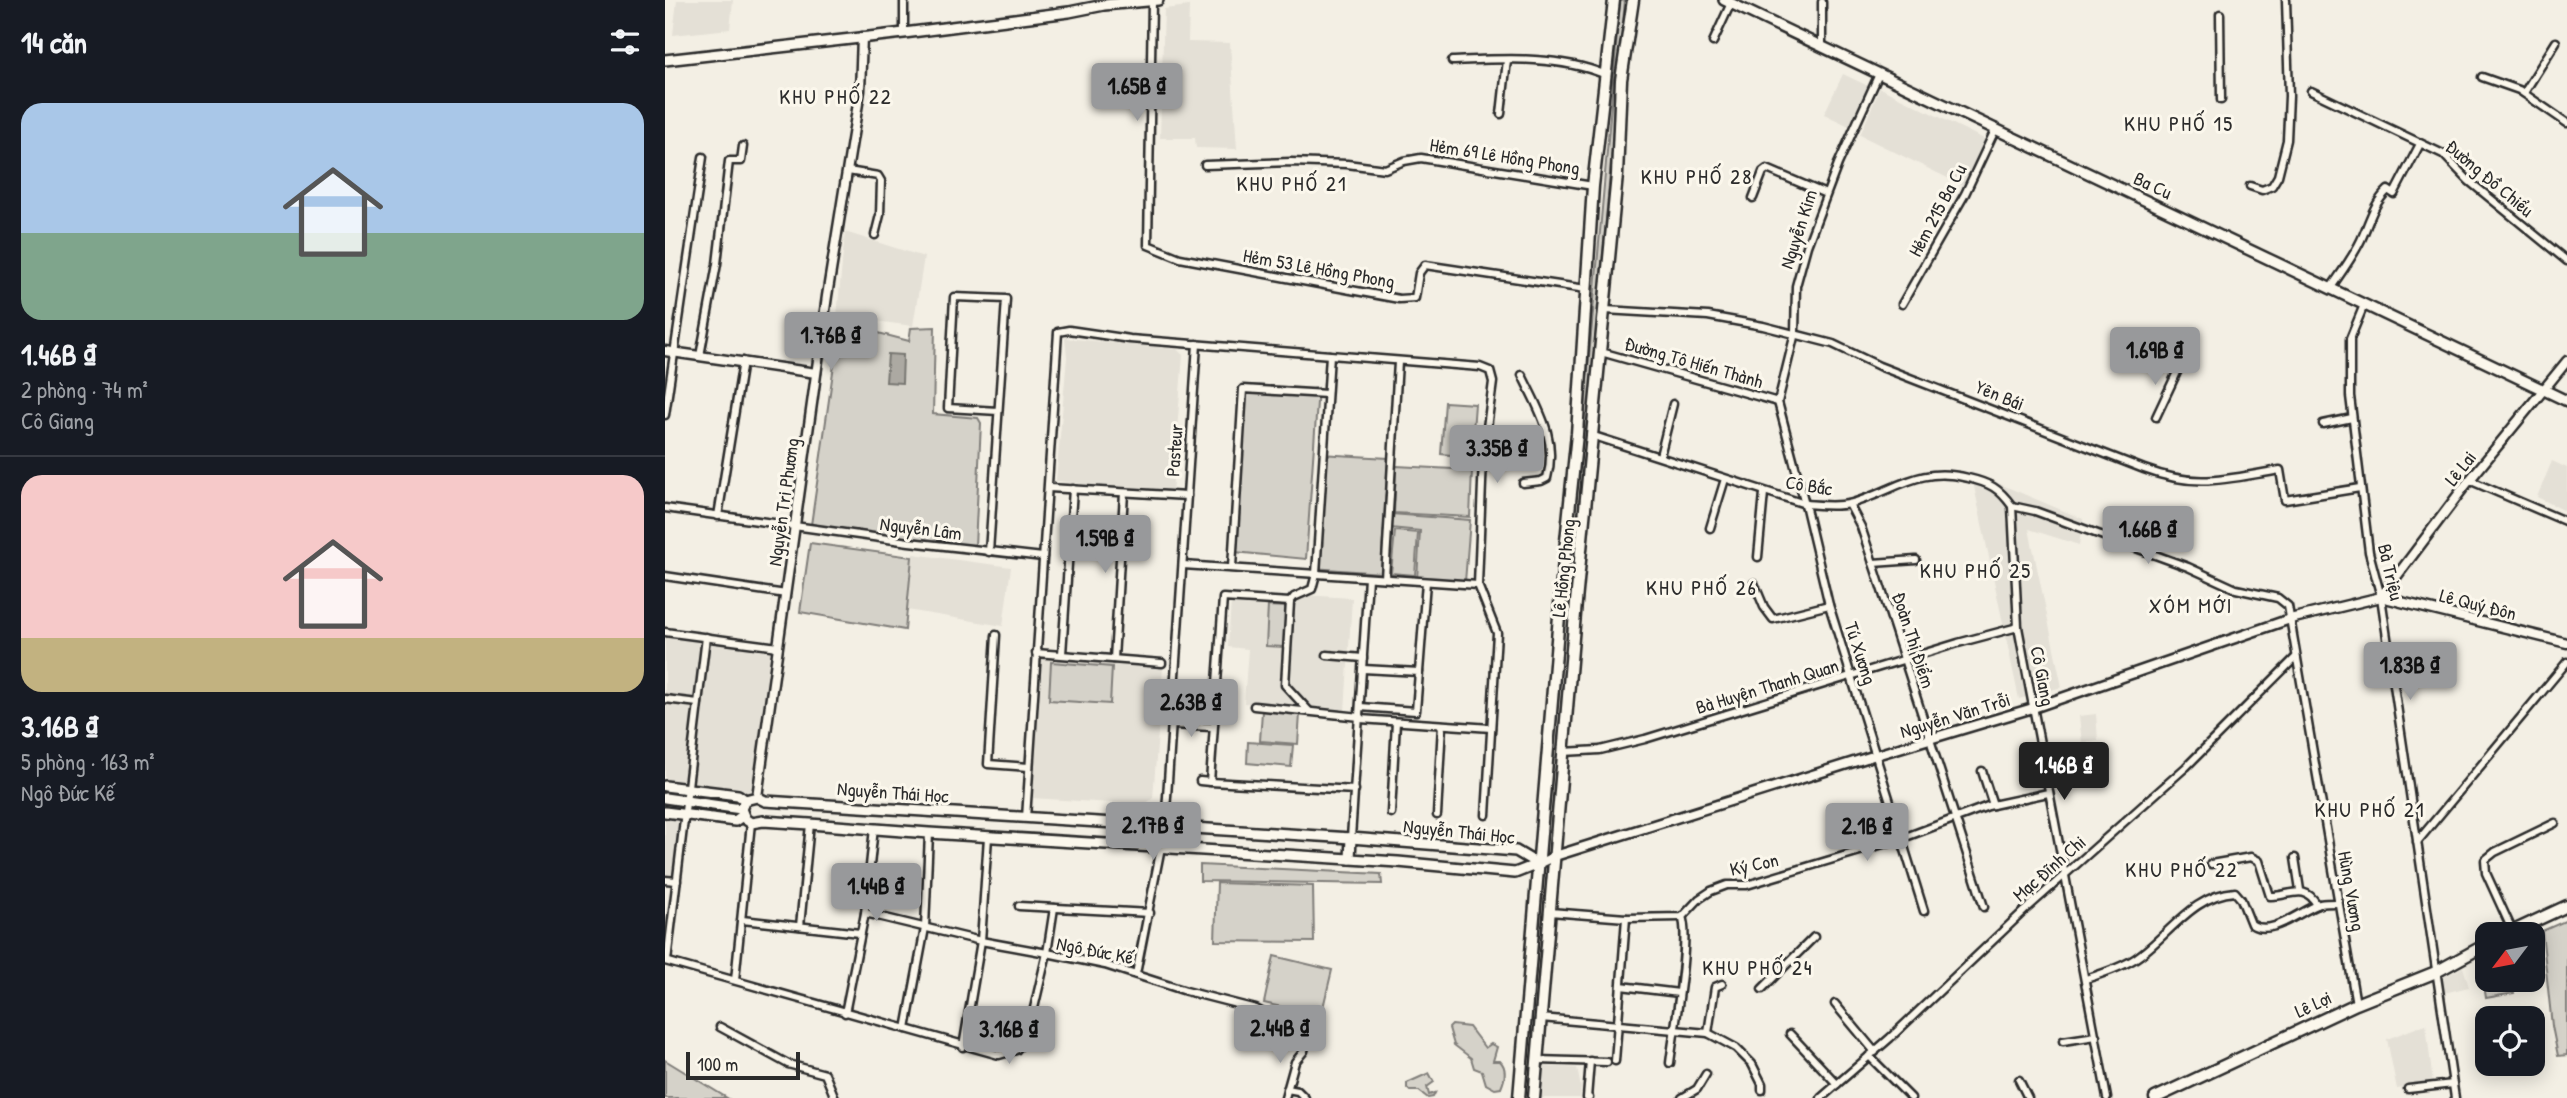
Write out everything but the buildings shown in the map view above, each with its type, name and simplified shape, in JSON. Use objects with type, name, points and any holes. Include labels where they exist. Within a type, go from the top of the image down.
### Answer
[{"type":"main road","points":[[665,60],[1069,12],[1104,2],[1158,0]]},
{"type":"main road","name":"Lê Hồng Phong","points":[[1519,1098],[1562,580],[1577,434],[1593,186],[1614,0]]},
{"type":"main road","name":"Lê Hồng Phong","points":[[1534,1098],[1563,752],[1617,175],[1622,79],[1633,0]]},
{"type":"main road","name":"Ba Cu","points":[[1728,1],[2567,401]]},
{"type":"main road","points":[[1577,434],[1594,436]]},
{"type":"main road","points":[[665,786],[738,794],[751,823]]},
{"type":"main road","points":[[665,799],[743,808]]},
{"type":"main road","points":[[761,799],[768,812],[763,821]]},
{"type":"main road","name":"Nguyễn Thái Học","points":[[743,808],[761,799],[1351,838],[1515,852],[1538,864]]},
{"type":"main road","points":[[665,812],[735,821],[743,808]]},
{"type":"main road","name":"Nguyễn Thái Học","points":[[751,823],[763,821],[929,834],[1350,859],[1515,873],[1538,864]]},
{"type":"main road","points":[[1350,859],[1351,838]]},
{"type":"main road","points":[[1536,888],[1552,889]]},
{"type":"main road","points":[[2533,922],[2567,906]]},
{"type":"main road","name":"Lê Lợi","points":[[2155,1098],[2356,1004],[2436,972],[2475,951]]},
{"type":"main road","points":[[1523,1051],[1537,1056]]},
{"type":"street","points":[[904,0],[904,33]]},
{"type":"street","points":[[2250,186],[2262,190],[2271,186],[2278,176],[2287,140],[2289,96],[2286,0]]},
{"type":"street","name":"Hẻm 53 Lê Hồng Phong","points":[[1152,1],[1148,245],[1180,258],[1399,299],[1415,298],[1419,273],[1425,265],[1586,289]]},
{"type":"street","points":[[1713,42],[1728,1]]},
{"type":"street","points":[[1822,2],[1822,47]]},
{"type":"street","points":[[2220,14],[2221,100]]},
{"type":"street","name":"Nguyễn Tri Phương","points":[[761,799],[778,647],[816,373],[860,91],[862,37]]},
{"type":"street","points":[[2524,93],[2556,42]]},
{"type":"street","points":[[1501,114],[1507,60]]},
{"type":"street","points":[[1452,61],[1550,62],[1588,68],[1604,74]]},
{"type":"street","name":"Nguyễn Kim","points":[[1778,402],[1795,333],[1796,286],[1807,246],[1826,194],[1879,74]]},
{"type":"street","points":[[2482,77],[2524,93],[2567,123]]},
{"type":"street","name":"Đường Đồ Chiểu","points":[[2311,91],[2443,154],[2469,181],[2567,261]]},
{"type":"street","name":"Hẻm 215 Ba Cu","points":[[1902,304],[1965,194],[1996,128]]},
{"type":"street","points":[[2330,289],[2360,242],[2382,195],[2388,190],[2394,194],[2420,144]]},
{"type":"street","points":[[699,355],[717,264],[729,161],[741,161],[743,146]]},
{"type":"street","points":[[665,415],[703,157]]},
{"type":"street","name":"Hẻm 69 Lê Hồng Phong","points":[[1205,165],[1347,163],[1385,169],[1421,158],[1593,186]]},
{"type":"street","points":[[1753,198],[1763,172],[1767,169],[1826,194]]},
{"type":"street","points":[[848,171],[878,176],[881,181],[880,215],[875,235]]},
{"type":"street","points":[[989,552],[1006,299],[954,296],[948,408],[998,411]]},
{"type":"street","name":"Bà Triệu","points":[[2364,305],[2350,339],[2352,418],[2360,488],[2369,552],[2381,597],[2455,1098]]},
{"type":"street","name":"Yên Bái","points":[[1605,310],[1708,316],[1795,333],[1833,344],[1879,366],[2164,477],[2181,481],[2210,482],[2280,470],[2285,500],[2360,488]]},
{"type":"street","points":[[1025,818],[1058,332],[1069,330],[1130,339],[1485,368],[1492,375],[1483,458],[1478,585],[1497,633],[1486,815]]},
{"type":"street","name":"Pasteur","points":[[1136,974],[1165,827],[1197,344]]},
{"type":"street","points":[[665,351],[816,373]]},
{"type":"street","name":"Đường Tô Hiến Thành","points":[[1601,352],[1778,402]]},
{"type":"street","points":[[1310,711],[1285,685],[1290,602],[1294,597],[1313,589],[1316,574],[1330,355]]},
{"type":"street","points":[[718,516],[743,361]]},
{"type":"street","name":"Lê Lai","points":[[2381,597],[2469,480],[2567,361]]},
{"type":"street","points":[[1385,578],[1398,362]]},
{"type":"street","points":[[2156,417],[2179,368]]},
{"type":"street","points":[[1522,375],[1551,443],[1547,478],[1523,483]]},
{"type":"street","points":[[1232,567],[1243,389],[1327,394]]},
{"type":"street","name":"Tú Xương","points":[[1778,402],[1829,605],[1924,911]]},
{"type":"street","points":[[1660,456],[1673,404]]},
{"type":"street","points":[[2323,424],[2352,418]]},
{"type":"street","name":"Cô Bắc","points":[[1594,436],[1764,493],[1805,504],[1849,504],[1918,477],[1947,473],[1995,486],[2012,506]]},
{"type":"street","points":[[1710,528],[1724,479]]},
{"type":"street","points":[[2469,480],[2567,522]]},
{"type":"street","points":[[1049,488],[1187,496]]},
{"type":"street","points":[[1062,654],[1073,489]]},
{"type":"street","points":[[1114,659],[1124,493]]},
{"type":"street","points":[[1758,557],[1764,493]]},
{"type":"street","name":"Đoàn Thị Điểm","points":[[1849,504],[1861,527],[1874,564],[1984,907]]},
{"type":"street","points":[[2012,506],[2035,511],[2176,562],[2236,589],[2278,597],[2288,606],[2290,619]]},
{"type":"street","name":"Cô Giang","points":[[2012,506],[2018,627],[2107,1098]]},
{"type":"street","name":"Nguyễn Lâm","points":[[665,508],[795,527],[1043,557]]},
{"type":"street","points":[[1874,564],[1916,560]]},
{"type":"street","points":[[1183,565],[1478,585]]},
{"type":"street","points":[[665,576],[786,594]]},
{"type":"street","points":[[1351,838],[1368,578]]},
{"type":"street","points":[[1360,707],[1416,710],[1426,582]]},
{"type":"street","points":[[1754,583],[1764,607],[1773,619],[1829,605]]},
{"type":"street","name":"Nguyễn Văn Trỗi","points":[[1538,864],[1555,856],[2033,708],[2290,619],[2381,597]]},
{"type":"street","name":"Lê Quý Đôn","points":[[2381,597],[2567,643]]},
{"type":"street","points":[[1210,782],[1223,598],[1290,602]]},
{"type":"street","name":"Hùng Vương","points":[[2290,619],[2356,1004]]},
{"type":"street","name":"Bà Huyện Thanh Quan","points":[[1563,752],[1600,750],[1646,739],[2018,627]]},
{"type":"street","points":[[665,632],[778,647]]},
{"type":"street","points":[[996,635],[988,764],[1029,767]]},
{"type":"street","points":[[666,961],[706,637]]},
{"type":"street","points":[[1036,653],[1162,663]]},
{"type":"street","points":[[1327,655],[1363,657]]},
{"type":"street","name":"Mạc Đĩnh Chi","points":[[1821,1098],[1872,1054],[2024,911],[2186,767],[2295,658]]},
{"type":"street","points":[[2417,842],[2567,663]]},
{"type":"street","points":[[1363,669],[1419,672]]},
{"type":"street","points":[[665,699],[698,703]]},
{"type":"street","points":[[1254,706],[1396,722],[1491,728]]},
{"type":"street","points":[[1391,813],[1396,722]]},
{"type":"street","points":[[1172,725],[1212,727]]},
{"type":"street","points":[[1437,814],[1442,725]]},
{"type":"street","points":[[1982,771],[1993,805]]},
{"type":"street","points":[[1200,781],[1355,790]]},
{"type":"street","name":"Ký Con","points":[[1682,918],[1699,899],[1727,885],[1747,885],[1903,838],[1993,805],[2048,793]]},
{"type":"street","points":[[735,980],[751,823]]},
{"type":"street","points":[[2506,922],[2486,873],[2485,860],[2495,852],[2555,823]]},
{"type":"street","points":[[800,926],[810,824]]},
{"type":"street","points":[[845,1013],[865,913],[874,828]]},
{"type":"street","points":[[906,1029],[925,929],[929,834]]},
{"type":"street","points":[[963,1046],[981,941],[988,837]]},
{"type":"street","points":[[2211,864],[2251,857],[2259,860],[2270,896],[2300,890],[2309,895],[2317,905]]},
{"type":"street","points":[[2295,858],[2300,890]]},
{"type":"street","points":[[665,880],[677,881]]},
{"type":"street","points":[[2085,979],[2137,958],[2194,906],[2207,899],[2235,892],[2241,899],[2248,920],[2255,927],[2275,925],[2317,905],[2337,903]]},
{"type":"street","points":[[1019,906],[1150,913]]},
{"type":"street","points":[[865,913],[925,929],[1047,953],[1054,908]]},
{"type":"street","points":[[1550,912],[1626,918],[1682,918],[1686,924],[1670,1063]]},
{"type":"street","points":[[1537,1056],[1611,1061],[1618,1025],[1626,918]]},
{"type":"street","points":[[742,919],[860,933]]},
{"type":"street","points":[[1762,989],[1814,937]]},
{"type":"street","name":"Ngô Đức Kế","points":[[666,961],[999,1055],[1016,1050],[1027,1038],[1047,953],[1136,974],[1186,991],[1256,1009],[1297,1031],[1306,1042],[1304,1051],[1295,1062],[1287,1089]]},
{"type":"street","points":[[1708,1033],[1715,988],[1722,984]]},
{"type":"street","points":[[1621,986],[1679,993]]},
{"type":"street","points":[[1835,1004],[1872,1054],[1911,1098]]},
{"type":"street","points":[[1541,1018],[1708,1033],[1736,1048],[1752,1064],[1762,1084],[1762,1090]]},
{"type":"street","points":[[720,1027],[788,1064],[825,1074],[835,1098]]},
{"type":"street","points":[[1790,1034],[1837,1084]]},
{"type":"street","points":[[2063,1041],[2096,1036]]},
{"type":"street","points":[[1589,1098],[1590,1061]]},
{"type":"street","points":[[1682,1098],[1697,1089],[1706,1074]]},
{"type":"street","points":[[2019,1080],[2028,1098]]},
{"type":"street","points":[[2408,1089],[2453,1084]]},
{"type":"street","points":[[1285,1098],[1287,1089],[1298,1091],[1304,1098]]},
{"type":"shaded area","points":[[677,0],[733,0],[730,29],[673,35]]},
{"type":"shaded area","points":[[1625,0],[1588,427],[1585,430],[1583,427],[1620,1]]},
{"type":"shaded area","points":[[1189,6],[1188,42],[1230,43],[1237,149],[1196,148],[1195,138],[1160,138],[1164,9]]},
{"type":"shaded area","points":[[1843,74],[1868,86],[1849,126],[1824,114]]},
{"type":"shaded area","points":[[1880,88],[1988,141],[1966,187],[1860,135]]},
{"type":"shaded area","points":[[845,232],[924,257],[913,326],[837,316]]},
{"type":"shaded area","points":[[840,323],[909,341],[911,328],[935,327],[933,414],[978,418],[981,423],[975,546],[811,525]]},
{"type":"shaded area","points":[[1065,338],[1177,349],[1183,355],[1172,494],[1056,481],[1067,357]]},
{"type":"shaded area","points":[[888,354],[903,355],[902,383],[886,382]]},
{"type":"shaded area","points":[[1245,385],[1290,387],[1295,392],[1318,388],[1306,559],[1235,552]]},
{"type":"shaded area","points":[[1445,402],[1475,404],[1471,457],[1441,454]]},
{"type":"shaded area","points":[[1320,454],[1388,458],[1381,573],[1313,568]]},
{"type":"shaded area","points":[[2552,461],[2567,468],[2567,512],[2537,497]]},
{"type":"shaded area","points":[[1396,466],[1472,470],[1470,517],[1394,513]]},
{"type":"shaded area","points":[[1971,472],[2083,519],[2079,545],[2029,529],[2062,687],[2019,699]]},
{"type":"shaded area","points":[[1391,514],[1470,520],[1465,582],[1417,579],[1420,531],[1390,528]]},
{"type":"shaded area","points":[[1395,531],[1418,533],[1415,575],[1391,573]]},
{"type":"shaded area","points":[[810,543],[912,557],[905,630],[800,612]]},
{"type":"shaded area","points":[[913,554],[1011,567],[1003,626],[907,610]]},
{"type":"shaded area","points":[[1288,594],[1352,598],[1345,712],[1244,703],[1248,649],[1228,647],[1231,601],[1287,606]]},
{"type":"shaded area","points":[[1268,606],[1287,607],[1284,647],[1266,646]]},
{"type":"shaded area","points":[[665,632],[778,647],[757,797],[738,795],[685,815],[677,881],[665,879]]},
{"type":"shaded area","points":[[1040,656],[1163,667],[1153,798],[1144,805],[1031,798]]},
{"type":"shaded area","points":[[1051,662],[1112,667],[1110,704],[1049,700]]},
{"type":"shaded area","points":[[1262,711],[1300,714],[1298,744],[1260,741]]},
{"type":"shaded area","points":[[2096,714],[2098,741],[2082,743],[2079,716]]},
{"type":"shaded area","points":[[1248,742],[1293,745],[1291,767],[1247,763]]},
{"type":"shaded area","points":[[1200,865],[1381,874],[1382,884],[1200,881]]},
{"type":"shaded area","points":[[1217,883],[1313,886],[1314,942],[1215,941]]},
{"type":"shaded area","points":[[2567,920],[2567,1055],[2558,1056],[2552,1026],[2545,960],[2545,930]]},
{"type":"shaded area","points":[[1274,956],[1332,970],[1321,1016],[1264,1003]]},
{"type":"shaded area","points":[[2463,967],[2469,987],[2444,993],[2442,978]]},
{"type":"shaded area","points":[[2485,992],[2514,992],[2514,993],[2486,998]]},
{"type":"shaded area","points":[[2426,1024],[2433,1084],[2397,1089],[2387,1039]]},
{"type":"shaded area","points":[[1452,1025],[1469,1027],[1485,1048],[1491,1044],[1497,1047],[1493,1061],[1500,1061],[1504,1067],[1501,1088],[1495,1089],[1486,1084],[1482,1071],[1474,1068],[1471,1058],[1454,1045],[1449,1028]]},
{"type":"shaded area","points":[[665,1060],[727,1098],[665,1098]]},
{"type":"shaded area","points":[[1542,1066],[1577,1068],[1580,1098],[1539,1098]]},
{"type":"shaded area","points":[[1429,1073],[1434,1082],[1427,1087],[1429,1095],[1435,1093],[1433,1097],[1428,1098],[1419,1091],[1410,1091],[1407,1088],[1407,1083]]},
{"type":"district","name":"KHU PHỐ 22","points":[[836,97]]},
{"type":"district","name":"KHU PHỐ 15","points":[[2179,124]]},
{"type":"district","name":"KHU PHỐ 28","points":[[1697,177]]},
{"type":"district","name":"KHU PHỐ 21","points":[[1292,184]]},
{"type":"district","name":"KHU PHỐ 25","points":[[1976,571]]},
{"type":"district","name":"KHU PHỐ 26","points":[[1702,588]]},
{"type":"district","name":"XÓM MỚI","points":[[2191,606]]},
{"type":"district","name":"KHU PHỐ 21","points":[[2370,810]]},
{"type":"district","name":"KHU PHỐ 22","points":[[2182,870]]},
{"type":"district","name":"KHU PHỐ 24","points":[[1758,968]]}]
